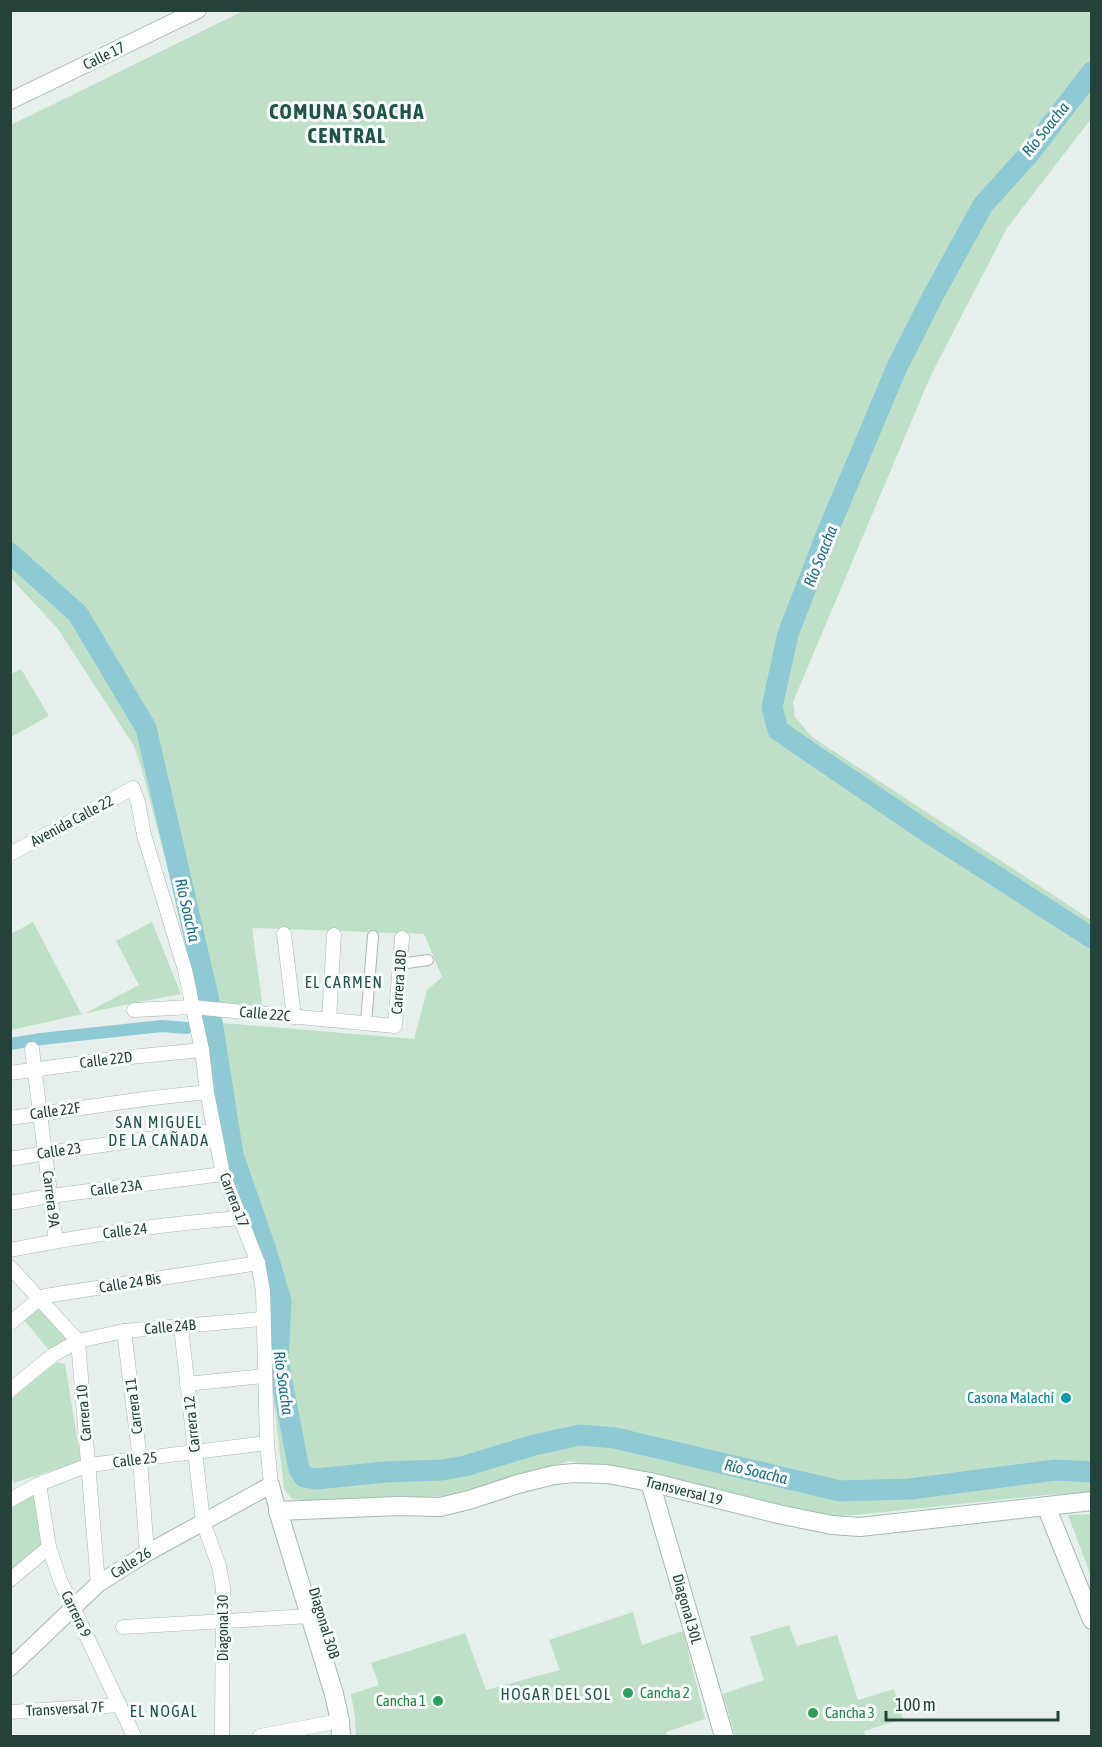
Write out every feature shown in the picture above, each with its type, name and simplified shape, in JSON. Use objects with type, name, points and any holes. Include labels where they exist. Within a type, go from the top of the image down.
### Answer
[{"type":"main road","name":"Transversal 19","points":[[284,1511],[398,1506],[440,1507],[518,1484],[554,1475],[574,1473],[607,1474],[650,1482],[778,1514],[841,1526],[860,1527],[1092,1501]]},
{"type":"main road","name":"Diagonal 30L","points":[[650,1482],[724,1737]]},
{"type":"main road","points":[[1046,1506],[1092,1620]]},
{"type":"main road","name":"Diagonal 30B","points":[[284,1511],[310,1616],[334,1694],[341,1729]]},
{"type":"main road","name":"Diagonal 30B","points":[[284,1511],[347,1698],[351,1737]]},
{"type":"street","name":"Calle 17","points":[[10,101],[198,10]]},
{"type":"street","name":"Avenida Calle 22","points":[[10,854],[133,788]]},
{"type":"street","name":"Carrera 17","points":[[133,788],[144,835],[197,1008],[207,1092],[223,1174],[258,1263],[263,1291],[264,1376],[271,1485],[284,1511]]},
{"type":"street","points":[[284,934],[294,1017]]},
{"type":"street","points":[[329,1020],[334,935]]},
{"type":"street","points":[[366,1023],[373,936]]},
{"type":"street","name":"Carrera 18D","points":[[395,1026],[402,938]]},
{"type":"street","points":[[400,964],[428,960]]},
{"type":"street","name":"Calle 22C","points":[[134,1010],[197,1008],[395,1026]]},
{"type":"street","name":"Carrera 9A","points":[[32,1050],[56,1241]]},
{"type":"street","name":"Calle 22D","points":[[10,1073],[120,1058],[202,1050]]},
{"type":"street","name":"Calle 22F","points":[[10,1118],[207,1092]]},
{"type":"street","name":"Calle 23","points":[[10,1159],[214,1131]]},
{"type":"street","name":"Calle 23A","points":[[10,1203],[223,1174]]},
{"type":"street","name":"Calle 24","points":[[10,1250],[181,1223],[240,1218]]},
{"type":"street","name":"Calle 24 Bis","points":[[10,1323],[45,1296],[258,1263]]},
{"type":"street","points":[[10,1267],[78,1341]]},
{"type":"street","name":"Calle 24B","points":[[10,1390],[53,1355],[78,1341],[124,1331],[262,1319]]},
{"type":"street","name":"Carrera 12","points":[[181,1327],[203,1522]]},
{"type":"street","name":"Carrera 11","points":[[124,1331],[140,1460],[147,1553]]},
{"type":"street","name":"Carrera 10","points":[[78,1341],[98,1584]]},
{"type":"street","points":[[187,1384],[264,1376]]},
{"type":"street","name":"Calle 25","points":[[11,1496],[89,1465],[267,1443]]},
{"type":"street","name":"Carrera 9","points":[[39,1484],[49,1547],[60,1580],[134,1737]]},
{"type":"street","name":"Calle 26","points":[[10,1668],[98,1584],[147,1553],[271,1485]]},
{"type":"street","name":"Diagonal 30","points":[[203,1522],[219,1566],[223,1596],[222,1737]]},
{"type":"street","points":[[10,1580],[49,1547]]},
{"type":"street","points":[[123,1627],[310,1616]]},
{"type":"street","name":"Transversal 7F","points":[[10,1712],[120,1705]]},
{"type":"street","points":[[260,1737],[341,1729]]},
{"type":"green space","points":[[243,11],[1091,11],[1091,119],[1007,228],[931,375],[793,702],[795,717],[812,737],[1091,920],[1091,1493],[1046,1495],[832,1516],[570,1461],[447,1496],[322,1502],[292,1499],[284,1489],[268,1350],[267,1278],[229,1172],[202,998],[140,763],[134,746],[58,629],[11,578],[11,125]],"holes":[[[252,928],[424,934],[442,977],[427,990],[414,1039],[223,1023],[219,1017],[216,1003],[263,1009]]]},
{"type":"green space","points":[[21,669],[49,716],[11,737],[11,674]]},
{"type":"green space","points":[[33,922],[82,1014],[11,1030],[11,934]]},
{"type":"green space","points":[[152,922],[181,994],[84,1014],[139,985],[116,941]]},
{"type":"green space","points":[[39,1299],[78,1341],[53,1355],[20,1315]]},
{"type":"green space","points":[[57,1362],[65,1364],[81,1461],[14,1483],[11,1476],[11,1399]]},
{"type":"green space","points":[[35,1492],[42,1544],[11,1572],[11,1506]]},
{"type":"green space","points":[[1092,1514],[1091,1576],[1068,1515]]},
{"type":"green space","points":[[633,1612],[642,1645],[683,1631],[705,1719],[666,1732],[667,1736],[356,1736],[351,1694],[379,1685],[371,1663],[465,1633],[486,1690],[560,1670],[549,1640]]},
{"type":"green space","points":[[789,1625],[797,1646],[837,1635],[858,1700],[894,1689],[903,1719],[864,1731],[865,1736],[735,1736],[723,1694],[764,1680],[750,1637]]},
{"type":"waterway","name":"Río Soacha","points":[[1092,72],[1028,155],[983,205],[897,367],[827,533],[788,634],[772,707],[778,730],[932,835],[1092,938]]},
{"type":"waterway","name":"Río Soacha","points":[[10,553],[78,614],[146,728],[208,996],[233,1155],[281,1301],[278,1361],[299,1469],[304,1477],[316,1479],[385,1472],[442,1470],[580,1435],[615,1438],[840,1491],[910,1489],[1055,1470],[1092,1472]]},
{"type":"waterway","points":[[10,1044],[162,1026],[187,1028]]},
{"type":"place","name":"Casona Malachí","points":[[1066,1398]]},
{"type":"place","name":"Cancha 2","points":[[628,1693]]},
{"type":"place","name":"Cancha 1","points":[[438,1701]]},
{"type":"place","name":"Cancha 3","points":[[813,1713]]},
{"type":"district","name":"COMUNA SOACHA CENTRAL","points":[[347,124]]},
{"type":"district","name":"EL CARMEN","points":[[344,982]]},
{"type":"district","name":"SAN MIGUEL DE LA CAÑADA","points":[[159,1131]]},
{"type":"district","name":"HOGAR DEL SOL","points":[[556,1694]]},
{"type":"district","name":"EL NOGAL","points":[[164,1711]]}]
